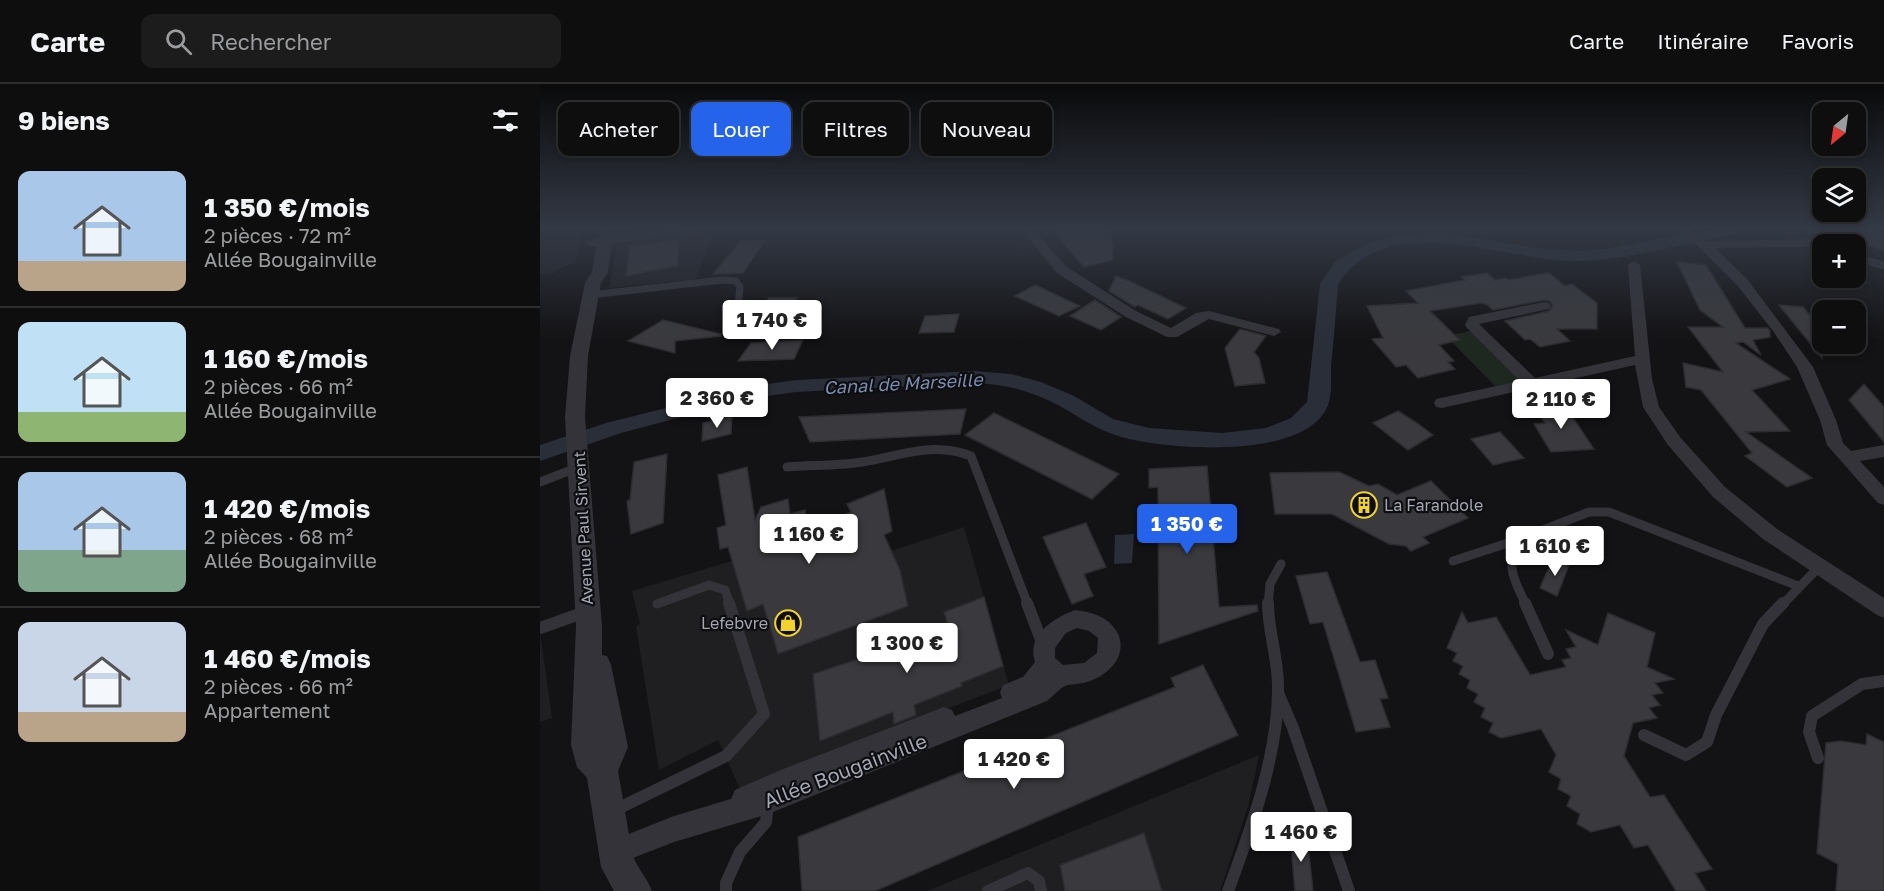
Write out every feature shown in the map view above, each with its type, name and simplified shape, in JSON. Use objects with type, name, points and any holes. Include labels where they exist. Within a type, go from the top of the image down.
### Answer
[{"type":"street","name":"Avenue Paul Sirvent","points":[[600,266],[600,272],[591,289],[579,356],[575,417],[588,619],[586,745],[588,758],[602,771],[620,875]]},
{"type":"street","points":[[1058,266],[1131,314],[1172,334],[1201,316],[1209,315],[1274,332]]},
{"type":"street","points":[[1634,266],[1641,359],[1651,407],[1674,441],[1719,492],[1770,534],[1884,609]]},
{"type":"street","points":[[1724,266],[1742,282],[1805,367],[1828,420],[1835,445],[1884,498]]},
{"type":"street","points":[[1531,383],[1472,325],[1474,320],[1544,306]]},
{"type":"street","points":[[1442,403],[1641,359]]},
{"type":"street","points":[[1847,458],[1884,451]]},
{"type":"street","name":"Allée Bougainville","points":[[687,825],[768,801],[1039,694],[1051,662]]},
{"type":"street","name":"Allée Bougainville","points":[[620,875],[687,825],[783,781],[1031,684],[1051,662]]},
{"type":"lane","points":[[591,289],[736,281],[740,286],[736,322]]},
{"type":"lane","points":[[787,467],[861,462],[930,447],[956,448],[971,456],[1051,662]]},
{"type":"lane","points":[[540,482],[578,448]]},
{"type":"lane","points":[[1453,561],[1517,540],[1589,512],[1609,513],[1798,586]]},
{"type":"lane","points":[[1517,540],[1510,562],[1514,578],[1548,654]]},
{"type":"lane","points":[[1281,564],[1270,584],[1268,605],[1279,695],[1293,728],[1349,891]]},
{"type":"lane","points":[[1644,735],[1686,755],[1707,742],[1716,715],[1763,624],[1819,567]]},
{"type":"lane","points":[[609,814],[726,756],[764,714],[725,590],[709,585],[657,604]]},
{"type":"lane","points":[[540,628],[588,619]]},
{"type":"lane","points":[[1818,758],[1809,732],[1812,716],[1862,684],[1884,681]]},
{"type":"lane","points":[[1228,891],[1251,833],[1271,744],[1279,695]]},
{"type":"lane","points":[[726,891],[726,883],[740,852],[766,822],[768,801]]},
{"type":"lane","points":[[988,891],[1028,873],[1039,881],[1041,891]]},
{"type":"shaded area","points":[[540,266],[566,266],[552,274],[540,274]]},
{"type":"shaded area","points":[[613,266],[701,266],[696,279],[609,288]]},
{"type":"shaded area","points":[[1471,331],[1522,382],[1495,386],[1446,336]]},
{"type":"shaded area","points":[[964,527],[1009,685],[740,789],[718,740],[659,770],[636,626],[640,624],[632,591],[831,531],[836,569]]},
{"type":"shaded area","points":[[1134,534],[1132,563],[1114,564],[1115,535]]},
{"type":"shaded area","points":[[540,632],[552,718],[540,722]]},
{"type":"shaded area","points":[[1259,755],[1248,807],[1220,891],[927,891]]},
{"type":"building","points":[[627,266],[678,266],[678,266],[626,276]]},
{"type":"building","points":[[720,266],[748,266],[743,273],[713,274]]},
{"type":"building","points":[[1679,266],[1706,266],[1745,328],[1768,328],[1770,331],[1770,337],[1753,340],[1761,355],[1743,342],[1736,343],[1790,379],[1752,390],[1790,431],[1746,432],[1812,478],[1787,487],[1745,456],[1752,453],[1701,390],[1686,387],[1683,363],[1723,372],[1688,327],[1723,327],[1700,310]]},
{"type":"building","points":[[1487,273],[1495,280],[1506,278],[1509,280],[1549,273],[1565,286],[1572,284],[1597,303],[1597,329],[1557,329],[1570,341],[1540,347],[1530,339],[1525,340],[1505,321],[1549,311],[1553,305],[1549,301],[1493,310],[1486,304],[1480,303],[1430,311],[1460,340],[1439,345],[1454,361],[1448,362],[1455,369],[1418,378],[1406,365],[1396,367],[1372,339],[1383,338],[1367,306],[1418,303],[1406,291],[1465,280],[1462,277]]},
{"type":"building","points":[[1116,276],[1186,308],[1168,319],[1138,305],[1135,307],[1109,291]]},
{"type":"building","points":[[1035,285],[1080,306],[1059,316],[1015,296]]},
{"type":"building","points":[[769,298],[797,298],[772,329],[738,334]]},
{"type":"building","points":[[1095,300],[1121,317],[1101,330],[1070,316]]},
{"type":"building","points":[[1779,305],[1803,307],[1812,317],[1812,346]]},
{"type":"building","points":[[959,314],[954,332],[919,333],[925,316]]},
{"type":"building","points":[[663,320],[721,334],[721,336],[675,341],[675,353],[628,341]]},
{"type":"building","points":[[1240,329],[1266,336],[1254,352],[1259,358],[1265,383],[1235,386],[1225,348]]},
{"type":"building","points":[[803,340],[794,359],[738,361],[751,343]]},
{"type":"building","points":[[1864,384],[1884,407],[1884,442],[1849,400]]},
{"type":"building","points":[[1564,404],[1594,449],[1551,452],[1534,424],[1545,423],[1534,406]]},
{"type":"building","points":[[966,409],[960,434],[810,442],[799,417]]},
{"type":"building","points":[[1398,411],[1433,435],[1408,450],[1373,423]]},
{"type":"building","points":[[994,413],[1119,474],[1092,499],[965,435]]},
{"type":"building","points":[[732,416],[731,434],[702,441],[703,423]]},
{"type":"building","points":[[1500,432],[1524,458],[1493,465],[1471,439]]},
{"type":"building","points":[[667,454],[663,523],[631,534],[627,501],[630,500],[634,462]]},
{"type":"building","points":[[1207,466],[1219,607],[1257,605],[1258,611],[1159,644],[1158,487],[1149,488],[1149,469]]},
{"type":"building","points":[[747,467],[755,520],[761,507],[788,499],[790,514],[805,510],[810,552],[853,535],[843,515],[851,512],[847,504],[884,489],[892,531],[884,535],[900,570],[908,606],[778,654],[763,604],[747,611],[728,547],[720,549],[717,528],[726,525],[718,475]]},
{"type":"building","name":"La Farandole","points":[[1339,472],[1369,486],[1378,484],[1397,495],[1431,481],[1468,518],[1423,537],[1429,543],[1411,551],[1406,546],[1389,544],[1332,514],[1275,514],[1270,473]]},
{"type":"building","points":[[1086,523],[1106,567],[1084,574],[1093,596],[1072,604],[1043,537]]},
{"type":"building","points":[[1553,558],[1569,565],[1557,596],[1540,588]]},
{"type":"building","points":[[1327,572],[1360,662],[1375,660],[1388,698],[1380,699],[1390,727],[1356,732],[1323,622],[1310,624],[1296,576]]},
{"type":"building","points":[[984,597],[1003,666],[961,683],[962,686],[914,705],[916,715],[894,724],[893,712],[820,741],[813,674],[915,640],[916,648],[951,635],[944,612]]},
{"type":"building","points":[[1462,612],[1468,623],[1496,617],[1530,675],[1566,667],[1562,660],[1571,658],[1566,649],[1576,647],[1566,630],[1598,645],[1608,613],[1655,633],[1647,667],[1674,679],[1655,683],[1663,693],[1652,695],[1660,705],[1649,708],[1657,718],[1633,723],[1624,756],[1650,797],[1664,795],[1712,869],[1695,873],[1706,891],[1676,891],[1648,845],[1634,848],[1620,825],[1591,832],[1577,824],[1580,814],[1567,806],[1571,796],[1558,789],[1561,779],[1549,772],[1556,755],[1541,729],[1501,738],[1489,732],[1493,723],[1481,717],[1485,708],[1474,702],[1478,694],[1467,688],[1470,680],[1459,674],[1463,666],[1453,661],[1457,653],[1447,648]]},
{"type":"building","points":[[1203,665],[1238,735],[875,891],[802,891],[798,837],[1175,687],[1171,678]]},
{"type":"building","points":[[1867,734],[1884,742],[1884,891],[1836,891],[1838,864],[1817,853],[1826,743],[1841,741],[1866,745]]},
{"type":"building","points":[[1144,833],[1162,891],[1065,891],[1060,865]]},
{"type":"building","points":[[1290,834],[1307,834],[1313,891],[1295,891]]},
{"type":"waterway","name":"Canal de Marseille","points":[[540,453],[614,428],[754,392],[796,386],[975,377],[999,378],[1034,386],[1056,395],[1105,424],[1149,436],[1197,440],[1266,436],[1289,429],[1299,423],[1318,403],[1329,284],[1342,266]]},
{"type":"place","name":"La Farandole","points":[[1364,505]]},
{"type":"place","name":"Lefebvre","points":[[788,623]]}]
